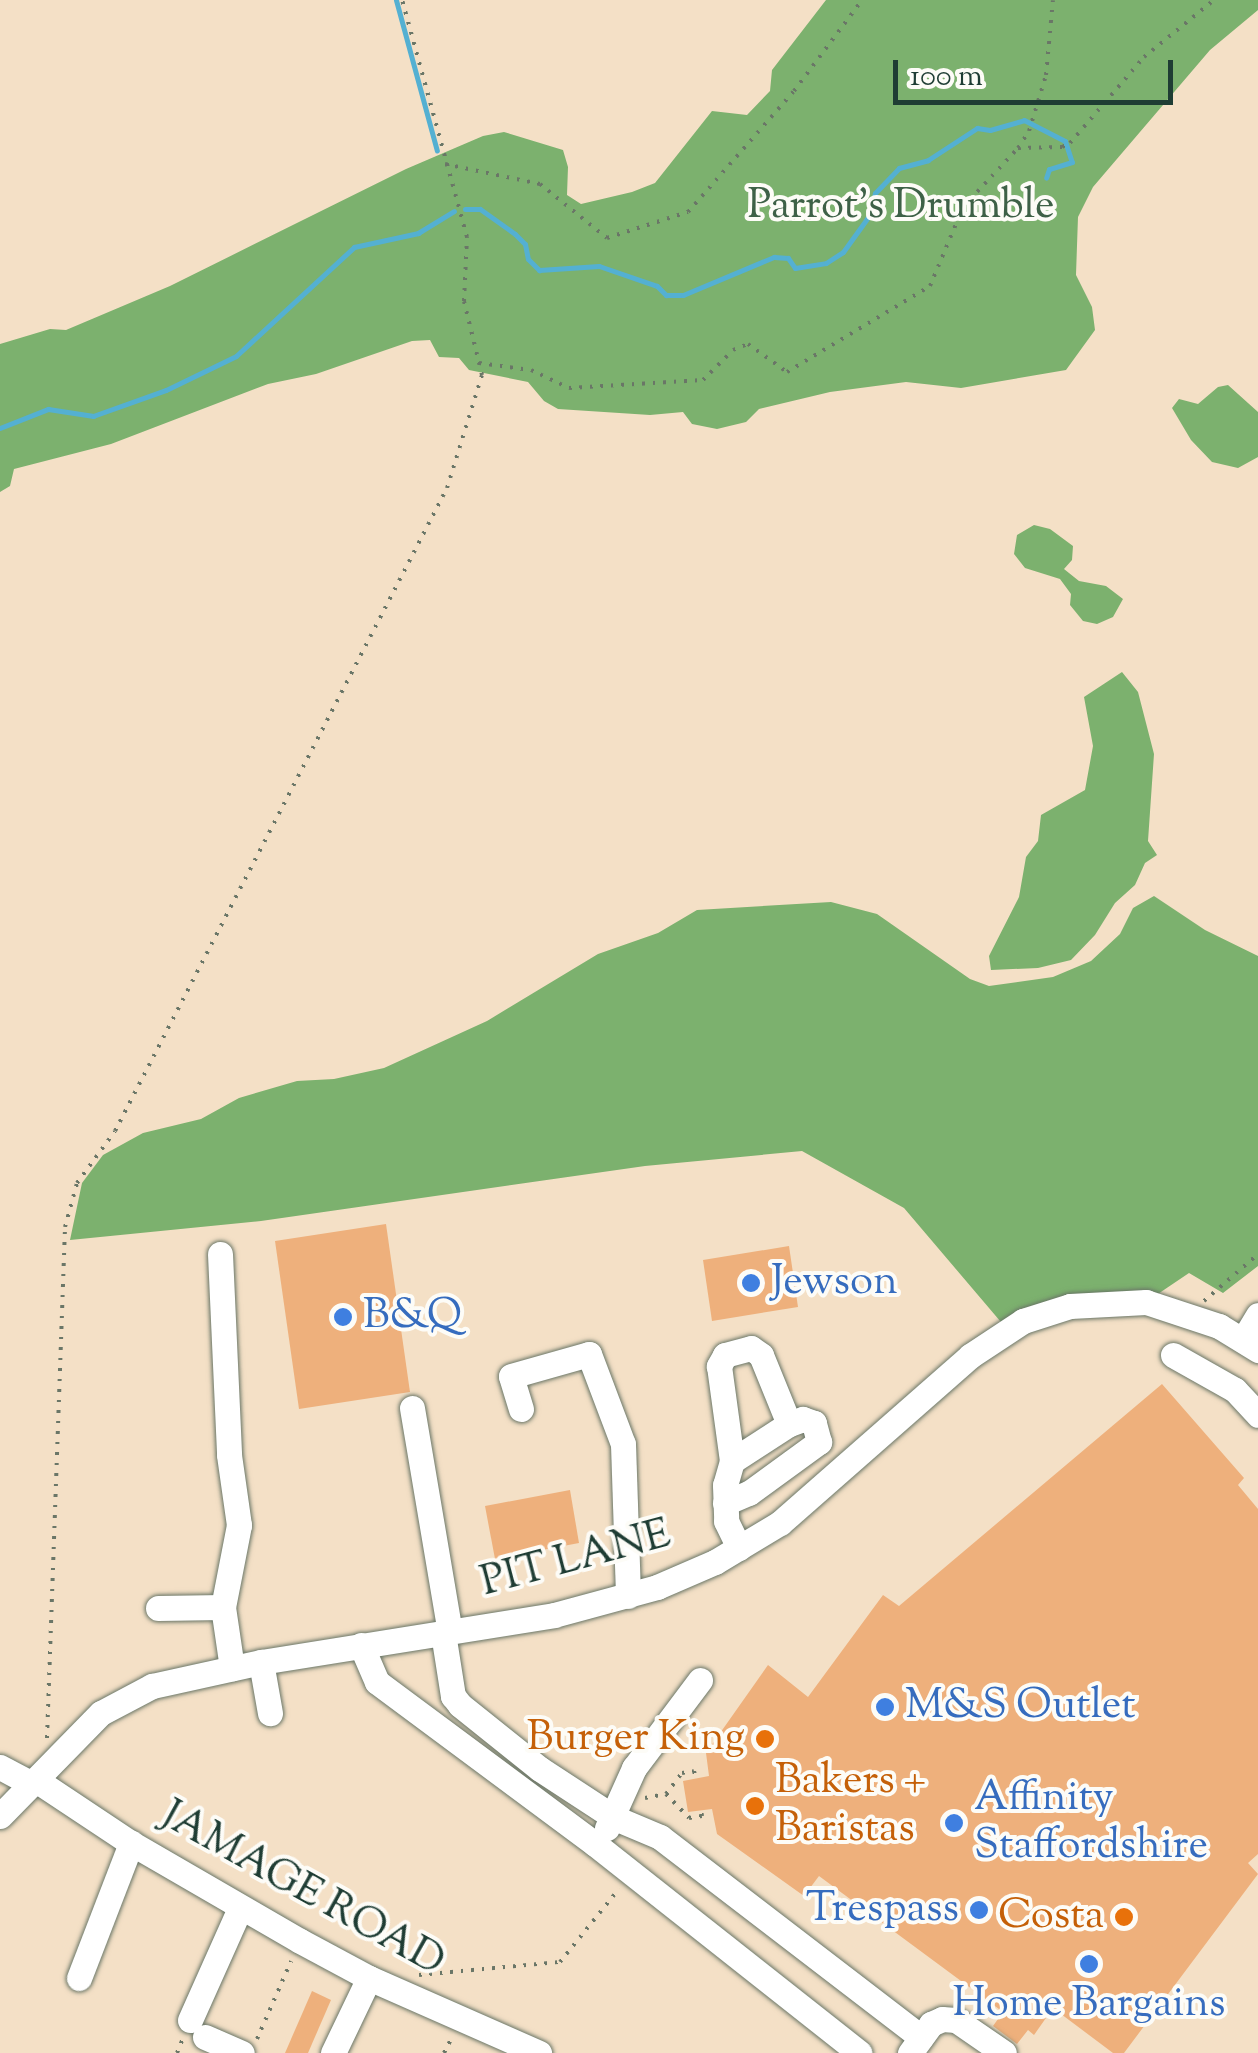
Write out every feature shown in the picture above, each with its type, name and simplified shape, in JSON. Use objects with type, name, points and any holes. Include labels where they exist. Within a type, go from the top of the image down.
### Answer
[{"type":"street","points":[[220,1254],[229,1455],[238,1525],[223,1607],[232,1668]]},
{"type":"street","name":"PIT LANE","points":[[0,1816],[101,1713],[124,1698],[164,1682],[261,1662],[554,1615],[628,1596],[715,1562],[780,1524],[1006,1328],[1070,1306],[1146,1302],[1188,1313],[1251,1345]]},
{"type":"street","points":[[1251,1345],[1258,1315]]},
{"type":"street","points":[[738,1548],[726,1521],[732,1461],[718,1366],[724,1355],[751,1348],[761,1355],[789,1424]]},
{"type":"street","points":[[521,1409],[511,1376],[589,1354],[623,1444],[628,1596]]},
{"type":"street","points":[[1173,1356],[1235,1390],[1258,1414]]},
{"type":"street","points":[[412,1408],[453,1696],[540,1769],[615,1818],[647,1831],[916,2045],[931,2024],[956,2020],[1004,2053]]},
{"type":"street","points":[[726,1503],[749,1493],[818,1442],[819,1430],[803,1419],[732,1461]]},
{"type":"street","points":[[158,1608],[223,1607]]},
{"type":"street","points":[[361,1645],[377,1682],[595,1844],[860,2053]]},
{"type":"street","points":[[261,1662],[270,1714]]},
{"type":"street","points":[[595,1844],[615,1818],[634,1768],[700,1680]]},
{"type":"street","name":"JAMAGE ROAD","points":[[0,1766],[34,1782],[130,1843],[300,1941],[377,1982],[539,2053]]},
{"type":"street","points":[[522,1790],[540,1769]]},
{"type":"street","points":[[79,1978],[130,1843]]},
{"type":"street","points":[[240,1908],[198,2028],[242,2053]]},
{"type":"street","points":[[333,2053],[377,1982]]},
{"type":"path","points":[[62,1752],[44,1735],[66,1227],[78,1183],[115,1131],[447,488],[482,375],[464,302],[467,237],[402,0]]},
{"type":"path","points":[[445,164],[540,184],[607,238],[688,212],[794,90],[862,0]]},
{"type":"path","points":[[479,362],[531,370],[569,388],[703,380],[734,350],[748,344],[787,372],[930,286],[963,207],[1018,148],[1029,130],[1046,75],[1052,0]]},
{"type":"path","points":[[1018,148],[1062,148],[1070,143],[1144,58],[1214,0]]},
{"type":"path","points":[[1188,1313],[1258,1254]]},
{"type":"path","points":[[647,1831],[653,1814],[642,1799],[666,1794],[682,1774],[694,1771],[696,1778]]},
{"type":"path","points":[[666,1794],[689,1818],[702,1816],[701,1810]]},
{"type":"path","points":[[377,1982],[560,1962],[631,1873]]},
{"type":"path","points":[[251,2053],[300,1941]]},
{"type":"green space","name":"Parrot's Drumble","points":[[826,0],[1258,0],[1258,10],[1210,50],[1093,187],[1078,217],[1076,275],[1092,307],[1095,330],[1066,370],[961,388],[906,382],[830,392],[759,409],[746,422],[717,429],[692,424],[683,412],[650,415],[558,409],[544,401],[528,382],[469,370],[459,358],[439,357],[430,340],[412,341],[316,374],[268,384],[111,444],[14,469],[10,486],[0,492],[0,344],[50,329],[66,330],[170,286],[406,169],[483,136],[504,132],[563,150],[568,167],[567,195],[581,204],[655,183],[712,111],[747,115],[770,91],[772,70]]},
{"type":"green space","points":[[1228,385],[1258,412],[1258,457],[1238,468],[1212,462],[1191,440],[1172,408],[1179,399],[1198,404],[1218,387]]},
{"type":"green space","points":[[1034,525],[1050,529],[1073,546],[1072,560],[1064,569],[1079,581],[1106,586],[1123,599],[1113,617],[1097,624],[1083,621],[1070,605],[1071,594],[1060,579],[1025,568],[1014,554],[1017,535]]},
{"type":"green space","points":[[1122,672],[1138,692],[1154,754],[1148,841],[1157,855],[1145,863],[1135,885],[1115,903],[1095,935],[1071,960],[1038,968],[991,970],[989,956],[1019,897],[1026,857],[1038,841],[1041,815],[1085,790],[1093,746],[1084,697]]},
{"type":"green space","points":[[1154,896],[1205,930],[1258,956],[1258,1266],[1223,1293],[1189,1273],[1146,1302],[1006,1328],[904,1208],[802,1151],[645,1166],[261,1221],[70,1240],[82,1183],[103,1155],[143,1133],[201,1119],[239,1098],[297,1081],[334,1079],[384,1068],[487,1021],[598,954],[658,933],[697,910],[831,902],[877,914],[970,979],[989,986],[1053,977],[1091,961],[1120,934],[1133,908]]},
{"type":"building","name":"B&Q","points":[[386,1224],[410,1392],[299,1409],[275,1241]]},
{"type":"building","name":"Jewson","points":[[789,1246],[798,1307],[712,1321],[703,1260]]},
{"type":"building","points":[[1162,1384],[1244,1478],[1238,1485],[1258,1509],[1258,1854],[1248,1863],[1258,1874],[1124,2053],[1113,2053],[1053,2008],[1034,2035],[1028,2030],[1017,2044],[993,2026],[1003,2012],[819,1876],[804,1896],[717,1834],[712,1809],[688,1812],[683,1781],[709,1776],[706,1753],[768,1665],[808,1697],[883,1595],[899,1606]]},
{"type":"building","points":[[570,1490],[579,1543],[495,1559],[485,1506]]},
{"type":"building","points":[[312,1991],[331,2000],[308,2053],[285,2053]]},
{"type":"waterway","points":[[396,0],[437,151]]},
{"type":"waterway","points":[[465,209],[480,209],[515,234],[525,244],[528,259],[539,270],[599,266],[657,286],[666,295],[683,295],[774,257],[788,258],[795,268],[826,263],[843,252],[871,213],[875,193],[899,168],[928,160],[977,128],[990,130],[1024,120],[1065,141],[1072,162],[1049,169],[1046,178]]},
{"type":"waterway","points":[[0,428],[48,409],[93,416],[166,390],[236,356],[354,247],[418,233],[454,211]]},
{"type":"place","name":"Jewson","points":[[751,1283]]},
{"type":"place","name":"B&Q","points":[[343,1317]]},
{"type":"place","name":"M&S Outlet","points":[[885,1707]]},
{"type":"place","name":"Burger King","points":[[765,1739]]},
{"type":"place","name":"Bakers + Baristas","points":[[755,1806]]},
{"type":"place","name":"Affinity Staffordshire","points":[[954,1823]]},
{"type":"place","name":"Trespass","points":[[979,1910]]},
{"type":"place","name":"Costa","points":[[1124,1917]]},
{"type":"place","name":"Home Bargains","points":[[1089,1964]]}]
